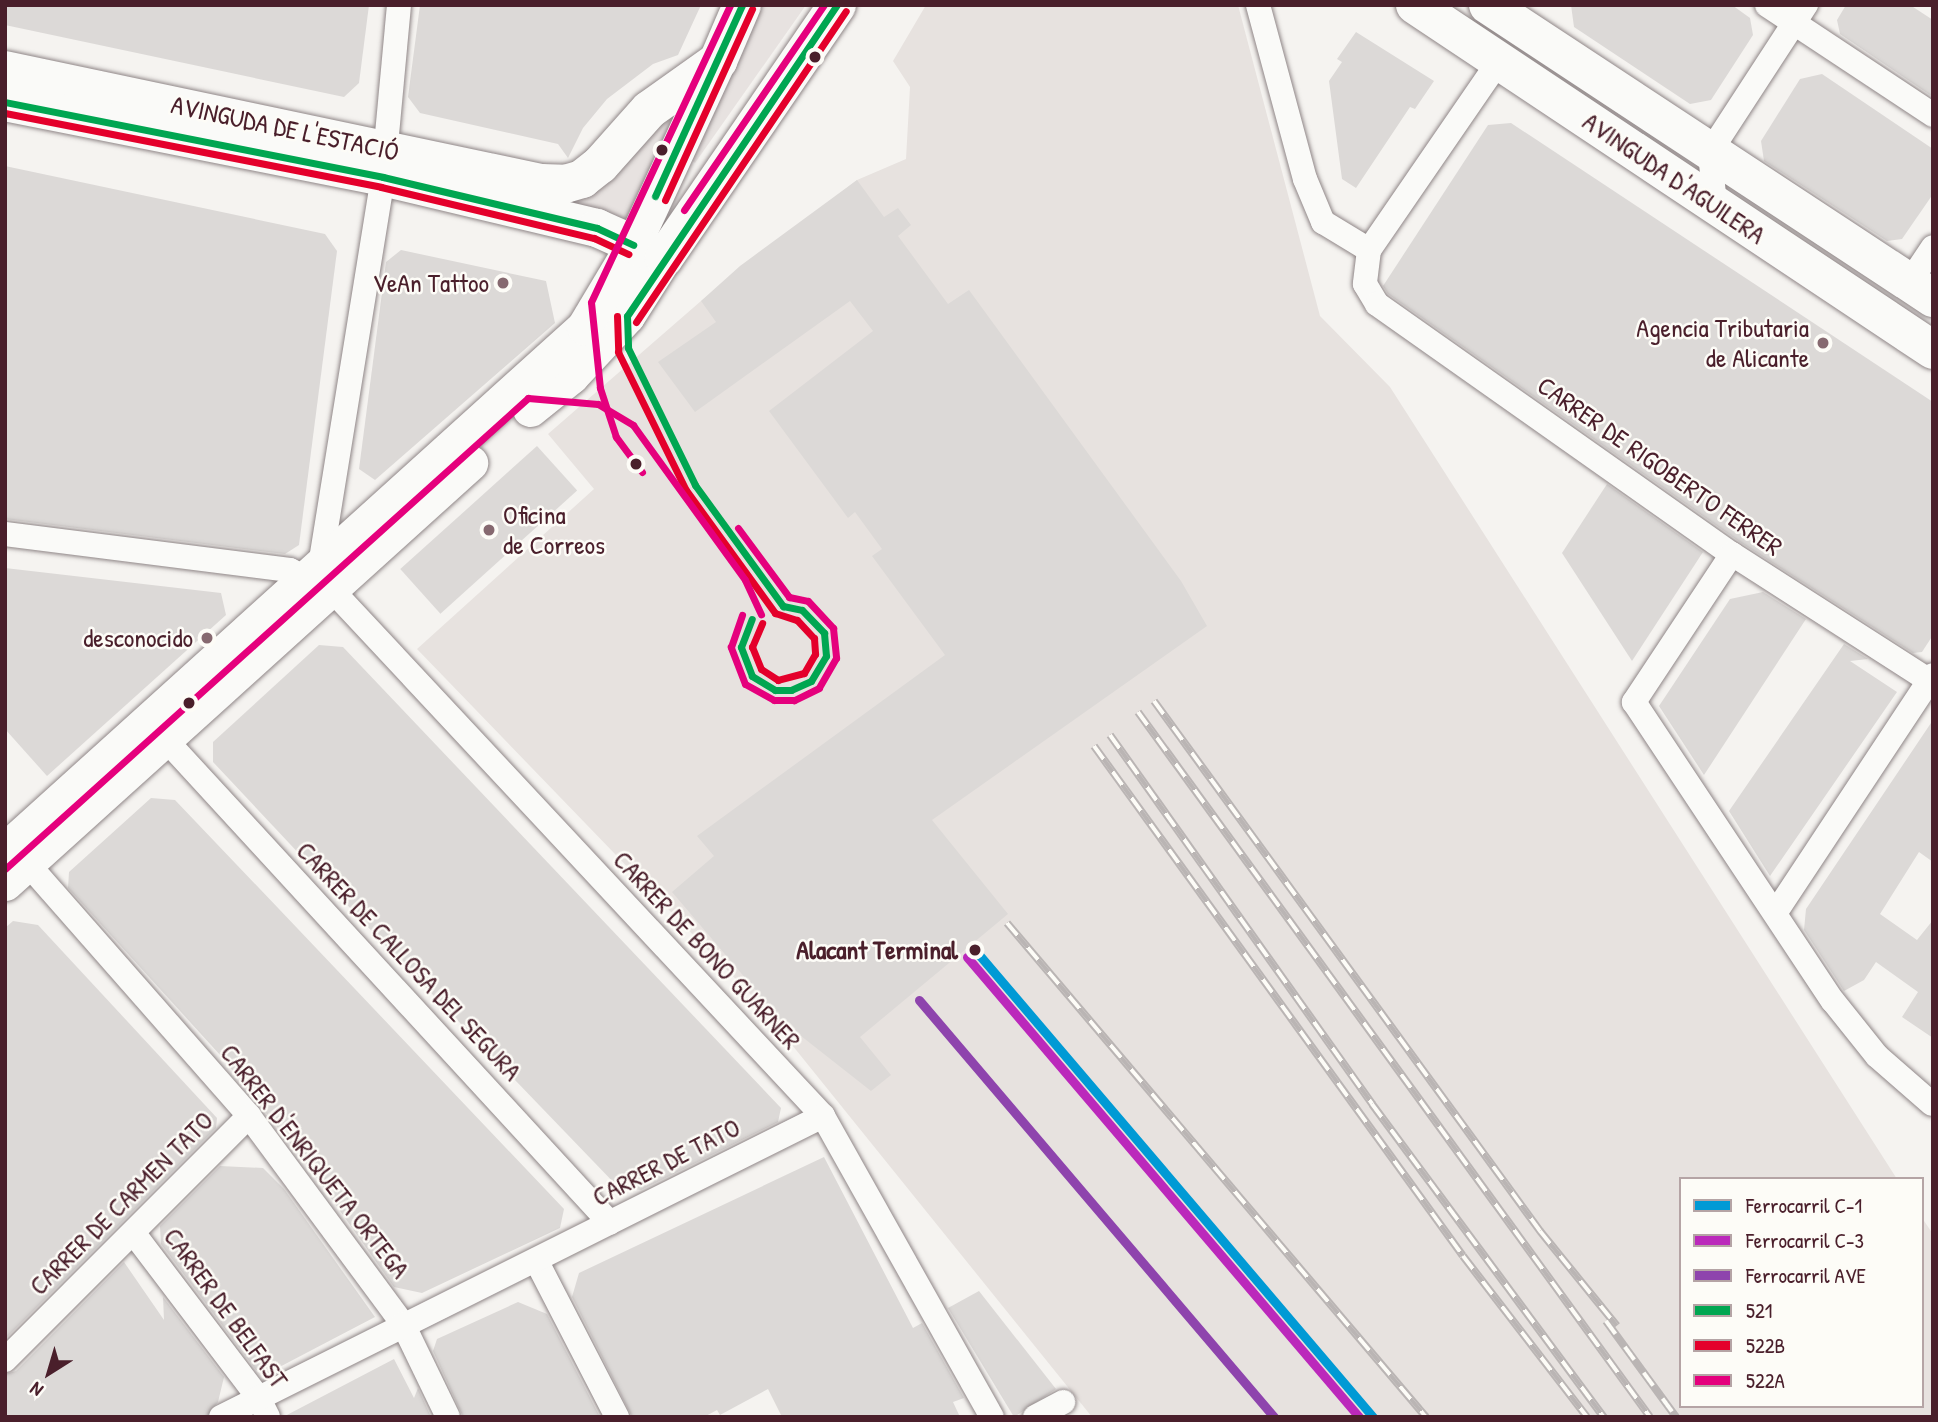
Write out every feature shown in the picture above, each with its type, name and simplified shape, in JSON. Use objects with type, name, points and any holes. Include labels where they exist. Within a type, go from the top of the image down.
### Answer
[{"type":"main road","points":[[12,865],[319,578],[571,376],[627,316],[718,61],[742,5]]},
{"type":"main road","name":"AVINGUDA D'AGUILERA","points":[[1415,5],[1933,350]]},
{"type":"main road","points":[[648,251],[833,6]]},
{"type":"main road","name":"AVINGUDA D'AGUILERA","points":[[1512,12],[1710,152],[1921,290]]},
{"type":"main road","name":"AVINGUDA DE L'ESTACIÓ","points":[[5,102],[383,163],[565,184],[582,179],[600,165],[649,110],[718,61]]},
{"type":"main road","name":"AVINGUDA DE L'ESTACIÓ","points":[[5,70],[383,163],[597,228],[648,251]]},
{"type":"main road","points":[[12,865],[165,739],[319,578]]},
{"type":"street","points":[[5,534],[290,570],[319,578],[383,163],[399,5]]},
{"type":"street","points":[[1258,5],[1305,179],[1323,222],[1370,250],[1499,61]]},
{"type":"street","points":[[1767,5],[1800,14],[1933,115]]},
{"type":"street","points":[[1715,206],[1710,152],[1800,14]]},
{"type":"street","points":[[1921,290],[1933,247]]},
{"type":"street","name":"CARRER DE RIGOBERTO FERRER","points":[[1370,250],[1365,284],[1377,304],[1423,339],[1732,554],[1931,679]]},
{"type":"street","points":[[1732,554],[1634,702],[1833,1001],[1877,1056],[1932,1104]]},
{"type":"street","name":"CARRER DE BONO GUARNER","points":[[319,578],[823,1116],[992,1417]]},
{"type":"street","points":[[1776,912],[1931,679]]},
{"type":"street","name":"CARRER DE CALLOSA DEL SEGURA","points":[[165,739],[610,1223]]},
{"type":"street","name":"CARRER D'ENRIQUETA ORTEGA","points":[[12,865],[248,1116],[403,1324],[448,1417]]},
{"type":"street","name":"CARRER DE CARMEN TATO","points":[[5,1360],[135,1235],[248,1116]]},
{"type":"street","name":"CARRER DE TATO","points":[[221,1417],[263,1407],[403,1324],[823,1116]]},
{"type":"street","name":"CARRER DE BELFAST","points":[[135,1235],[263,1407]]},
{"type":"street","points":[[536,1260],[617,1417]]},
{"type":"street","points":[[1035,1417],[1063,1402]]},
{"type":"shaded area","points":[[762,5],[806,5],[695,163],[690,159]]},
{"type":"shaded area","points":[[926,5],[1238,5],[1320,316],[1390,387],[1896,1177],[1679,1177],[1679,1408],[1924,1408],[1924,1221],[1933,1234],[1933,1417],[1092,1417],[755,999],[417,649],[594,489],[548,434],[701,301],[857,180],[906,159],[910,87],[893,61]]},
{"type":"shaded area","points":[[684,100],[629,220],[559,203]]},
{"type":"building","points":[[5,5],[369,5],[359,83],[344,97],[5,25]]},
{"type":"building","points":[[420,5],[701,5],[678,55],[653,64],[607,99],[583,128],[568,158],[558,144],[420,113],[408,97]]},
{"type":"building","points":[[1571,5],[1732,5],[1750,18],[1753,35],[1711,100],[1690,104],[1574,27]]},
{"type":"building","points":[[1846,5],[1910,5],[1933,20],[1933,97],[1840,34],[1837,20]]},
{"type":"building","points":[[1356,32],[1434,81],[1415,109],[1410,107],[1356,188],[1342,179],[1329,81],[1342,62],[1337,59]]},
{"type":"building","points":[[1822,74],[1933,149],[1933,194],[1902,239],[1887,241],[1764,161],[1761,141],[1800,79]]},
{"type":"building","points":[[1511,123],[1933,402],[1933,635],[1922,652],[1913,653],[1740,542],[1388,294],[1383,286],[1488,125]]},
{"type":"building","points":[[5,166],[325,234],[337,251],[299,545],[285,554],[5,519]]},
{"type":"building","points":[[857,180],[884,217],[898,208],[911,225],[898,236],[948,304],[969,290],[1181,581],[1207,626],[932,820],[1008,914],[860,1037],[891,1075],[871,1091],[782,1021],[672,892],[714,856],[697,836],[945,655],[872,556],[882,549],[855,512],[848,518],[769,411],[873,331],[850,301],[695,412],[658,362],[716,322],[701,301],[740,266]]},
{"type":"building","points":[[401,250],[546,281],[555,323],[375,480],[359,469],[386,262]]},
{"type":"building","name":"Oficina de Correos","points":[[537,446],[577,491],[440,614],[400,569]]},
{"type":"building","points":[[1607,484],[1703,552],[1632,661],[1562,553]]},
{"type":"building","points":[[5,568],[221,593],[226,615],[47,776],[5,729]]},
{"type":"building","points":[[1763,592],[1806,619],[1704,775],[1659,706],[1730,599]]},
{"type":"building","points":[[1844,644],[1868,659],[1850,661],[1897,692],[1770,876],[1729,811]]},
{"type":"building","points":[[319,645],[343,647],[781,1108],[778,1122],[641,1190],[618,1187],[383,943],[213,762],[213,742]]},
{"type":"building","points":[[1933,720],[1933,862],[1919,852],[1880,914],[1917,940],[1933,920],[1933,1038],[1902,1017],[1918,992],[1876,962],[1864,980],[1844,991],[1804,930],[1806,909]]},
{"type":"building","points":[[151,798],[175,800],[279,909],[564,1209],[560,1228],[422,1293],[394,1287],[309,1167],[221,1056],[68,888],[69,872]]},
{"type":"building","points":[[13,921],[38,925],[217,1118],[216,1128],[5,1339],[5,928]]},
{"type":"building","points":[[824,1157],[913,1328],[922,1323],[964,1398],[953,1402],[960,1417],[782,1417],[768,1389],[720,1415],[717,1410],[704,1417],[632,1417],[572,1297],[579,1273]]},
{"type":"building","points":[[220,1166],[263,1168],[284,1189],[375,1317],[268,1373],[256,1370],[161,1244],[160,1226]]},
{"type":"building","points":[[124,1262],[164,1320],[163,1297],[224,1377],[218,1402],[206,1417],[5,1417],[5,1374],[16,1371]]},
{"type":"building","points":[[979,1291],[1056,1389],[1014,1417],[948,1308]]},
{"type":"building","points":[[518,1302],[547,1314],[600,1417],[463,1417],[433,1351],[437,1339]]},
{"type":"building","points":[[394,1359],[414,1398],[418,1388],[431,1417],[283,1417]]},
{"type":"railway","points":[[1154,701],[1540,1231],[1617,1326]]},
{"type":"railway","points":[[1138,712],[1650,1417]]},
{"type":"railway","points":[[1110,735],[1372,1104],[1604,1417]]},
{"type":"railway","points":[[1094,746],[1463,1256],[1587,1417]]},
{"type":"railway","points":[[1007,923],[1426,1417]]},
{"type":"railway","points":[[1606,1321],[1676,1417]]},
{"type":"rail line","name":"C-1","points":[[975,950],[1373,1417]]},
{"type":"rail line","name":"C-3","points":[[967,957],[1359,1417]]},
{"type":"rail line","name":"AVE","points":[[919,1000],[1274,1417]]},
{"type":"transit line","name":"522A","points":[[642,472],[616,437],[600,388],[591,302],[730,5]]},
{"type":"transit line","name":"521","points":[[655,196],[742,5]]},
{"type":"transit line","name":"522A","points":[[684,210],[824,5]]},
{"type":"transit line","name":"521","points":[[627,316],[837,5]]},
{"type":"transit line","name":"522B","points":[[665,200],[752,9]]},
{"type":"transit line","name":"522B","points":[[636,322],[846,11]]},
{"type":"transit line","name":"521","points":[[5,102],[383,177],[597,228],[633,245]]},
{"type":"transit line","name":"522B","points":[[5,113],[381,187],[594,238],[629,254]]},
{"type":"transit line","name":"522B","points":[[617,316],[618,352],[686,490],[775,613],[797,620],[814,638],[815,654],[804,673],[778,680],[761,669],[752,647],[762,623]]},
{"type":"transit line","name":"521","points":[[627,316],[628,348],[695,485],[783,606],[802,610],[824,633],[826,656],[811,681],[791,690],[775,690],[752,676],[741,647],[752,619]]},
{"type":"transit line","name":"522A","points":[[5,869],[528,398],[598,404],[633,425],[745,580],[761,614]]},
{"type":"transit line","name":"522A","points":[[738,528],[789,597],[808,601],[833,628],[836,658],[819,688],[794,700],[774,700],[745,684],[731,647],[742,615]]},
{"type":"place","name":"VeAn Tattoo","points":[[503,283]]},
{"type":"place","name":"Agencia Tributaria de Alicante","points":[[1823,343]]},
{"type":"place","name":"Oficina de Correos","points":[[489,530]]},
{"type":"place","name":"desconocido","points":[[207,638]]},
{"type":"place","name":"Alacant Terminal","points":[[975,950]]}]
